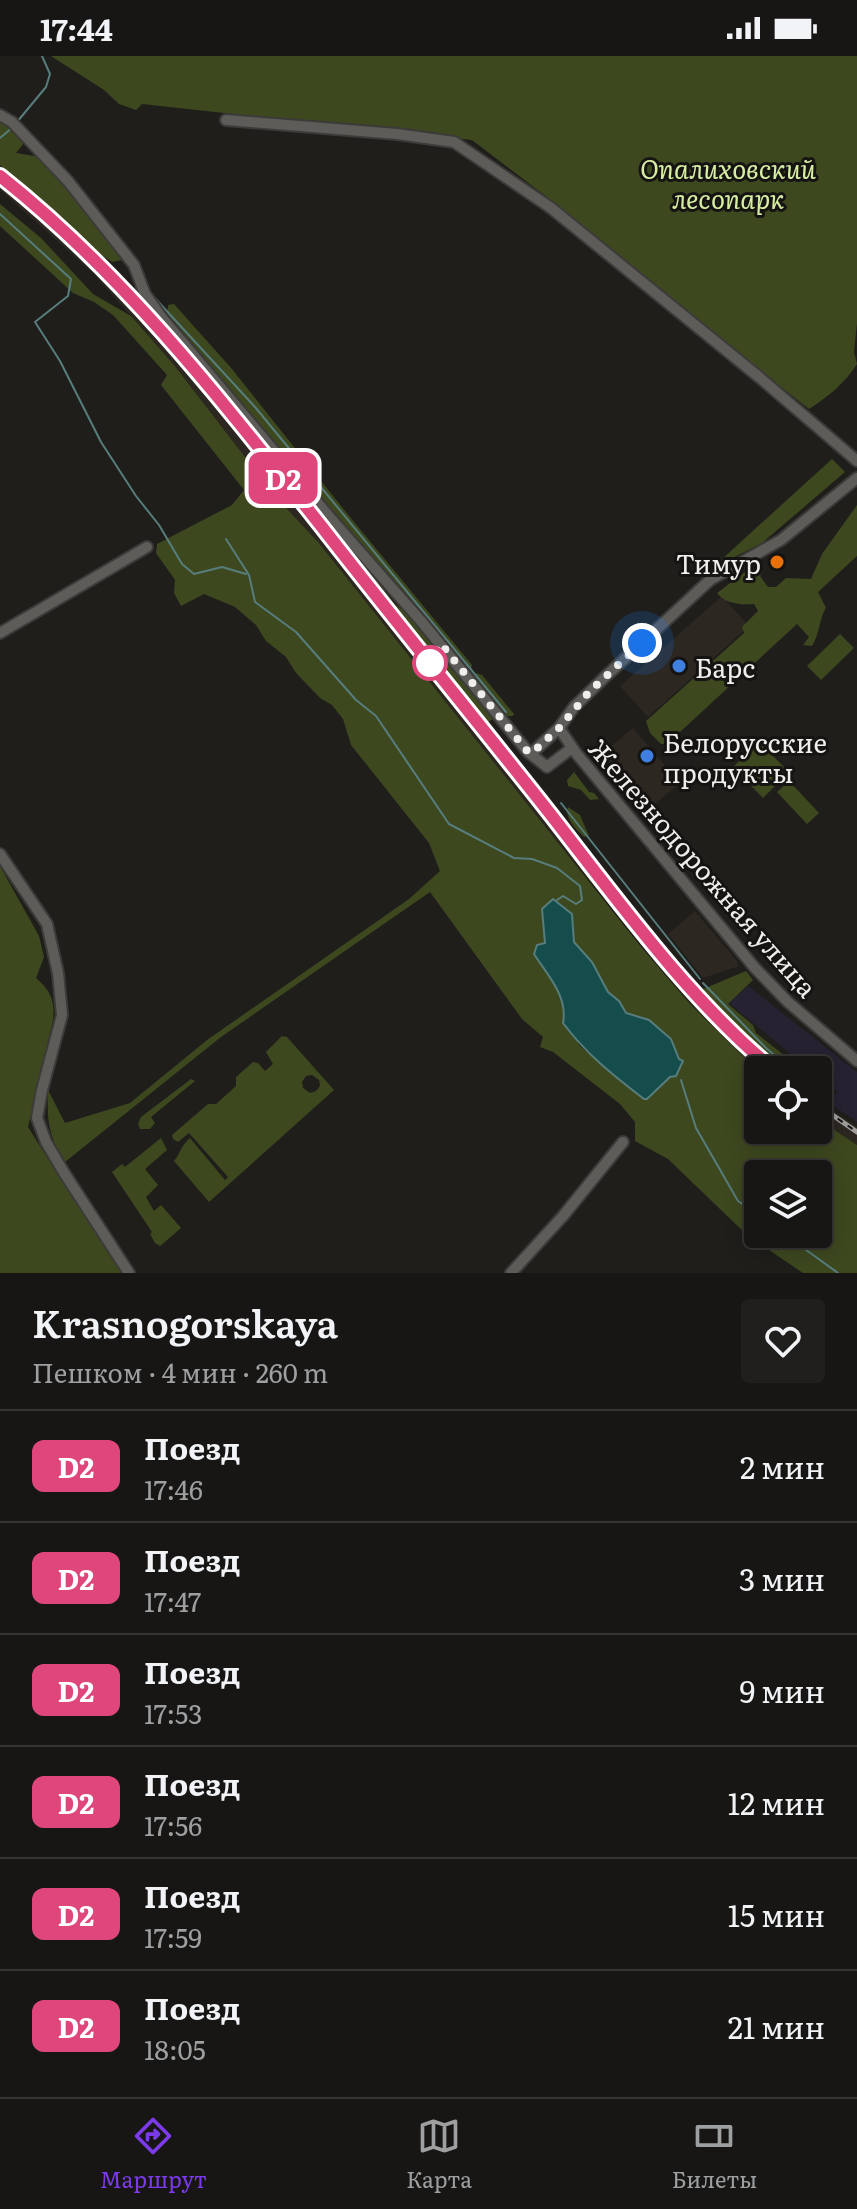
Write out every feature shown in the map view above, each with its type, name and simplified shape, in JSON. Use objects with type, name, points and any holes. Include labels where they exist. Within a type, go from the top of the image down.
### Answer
[{"type":"street","points":[[0,115],[12,122],[68,181],[134,265],[145,294],[162,318],[421,621],[528,752],[547,767],[572,748]]},
{"type":"street","points":[[226,120],[397,134],[454,142],[551,208],[857,461]]},
{"type":"street","points":[[532,753],[559,728],[574,707],[710,580],[781,540],[857,478]]},
{"type":"street","points":[[0,633],[147,547]]},
{"type":"street","name":"Железнодорожная улица","points":[[559,728],[572,748],[755,968],[788,1002],[857,1061]]},
{"type":"street","points":[[0,854],[47,924],[62,1001],[61,1023],[37,1118],[59,1165],[129,1273]]},
{"type":"street","points":[[511,1273],[563,1216],[623,1142]]},
{"type":"shaded area","points":[[0,165],[88,241],[163,325],[333,530],[687,974],[765,1056],[744,1057],[690,1004],[318,542],[275,496],[174,365],[93,273],[0,190]]},
{"type":"shaded area","points":[[722,596],[749,626],[648,717],[620,686]]},
{"type":"shaded area","points":[[633,728],[680,783],[642,815],[595,760]]},
{"type":"shaded area","points":[[695,911],[739,966],[703,978],[668,934]]},
{"type":"shaded area","points":[[748,986],[857,1072],[857,1122],[832,1105],[837,1092],[832,1088],[832,1056],[793,1056],[729,1003]]},
{"type":"shaded area","points":[[832,1110],[857,1127],[857,1145],[832,1128]]},
{"type":"green space","name":"Опалиховский лесопарк","points":[[51,56],[857,56],[857,323],[854,352],[857,364],[836,389],[809,409],[472,140],[142,104],[136,110],[119,104],[104,90]]},
{"type":"green space","points":[[0,117],[25,142],[16,153],[40,157],[57,173],[122,260],[112,262],[100,254],[0,165]]},
{"type":"green space","points":[[0,204],[41,238],[93,294],[131,316],[174,365],[275,496],[318,542],[642,948],[690,1004],[744,1057],[744,1144],[832,1144],[832,1128],[857,1145],[857,1273],[803,1273],[766,1248],[832,1248],[832,1160],[744,1160],[744,1232],[668,1159],[635,1141],[635,1122],[620,1104],[553,1052],[540,1047],[543,1037],[522,1019],[430,892],[221,1037],[65,1162],[50,1128],[48,1090],[65,1123],[130,1103],[207,1040],[409,899],[440,871],[429,843],[351,745],[343,719],[296,673],[286,657],[266,641],[256,625],[235,607],[204,594],[181,606],[174,593],[175,580],[156,553],[157,544],[232,505],[244,490],[161,385],[167,375],[113,315],[73,293],[0,226]],"holes":[[[557,901],[574,924],[574,942],[592,962],[608,992],[626,1013],[664,1034],[675,1051],[676,1072],[648,1098],[612,1074],[579,1045],[537,945],[545,943],[542,909]]]},
{"type":"green space","points":[[174,304],[232,369],[472,667],[467,669],[167,315],[168,305]]},
{"type":"green space","points":[[832,459],[845,472],[762,543],[711,569]]},
{"type":"green space","points":[[857,505],[857,556],[818,592],[826,608],[812,646],[803,645],[809,637],[797,624],[667,744],[661,744],[650,733],[646,721],[744,633],[742,627],[758,611],[754,604],[729,602],[717,593],[749,569],[762,572],[760,576],[768,587],[776,587],[786,578],[811,579],[822,554]]},
{"type":"green space","points":[[349,547],[395,604],[409,615],[493,719],[488,722]]},
{"type":"green space","points":[[840,634],[854,648],[821,680],[807,666]]},
{"type":"green space","points":[[476,673],[482,675],[513,716],[503,716],[474,679]]},
{"type":"green space","points":[[759,742],[789,772],[763,798],[733,767]]},
{"type":"green space","points":[[574,772],[589,792],[599,799],[590,800],[581,790],[568,786],[567,780]]},
{"type":"green space","points":[[789,781],[819,813],[807,824],[777,792]]},
{"type":"green space","points":[[568,807],[580,815],[589,836],[584,837],[572,823]]},
{"type":"green space","points":[[0,866],[39,936],[44,957],[36,978],[51,997],[53,1007],[53,1020],[28,1127],[123,1273],[0,1273]]},
{"type":"green space","points":[[746,971],[753,980],[728,1004],[753,1025],[756,1033],[785,1056],[770,1056],[703,989]]},
{"type":"green space","points":[[282,1036],[287,1037],[334,1090],[209,1202],[174,1161],[190,1138],[225,1180],[228,1177],[189,1133],[178,1142],[172,1135],[208,1104],[216,1104],[236,1086],[236,1077],[253,1062],[265,1071],[273,1064],[266,1052]],"holes":[[[312,1075],[319,1080],[320,1086],[316,1091],[310,1093],[303,1088],[302,1082],[306,1076]]]},
{"type":"green space","points":[[191,1079],[195,1081],[151,1117],[155,1123],[150,1129],[140,1129],[138,1124],[141,1117]]},
{"type":"green space","points":[[161,1138],[167,1150],[145,1169],[158,1185],[146,1197],[154,1211],[161,1205],[181,1228],[160,1246],[155,1243],[150,1234],[152,1232],[112,1172],[122,1164],[125,1167]]},
{"type":"water","points":[[553,899],[572,914],[574,942],[592,962],[608,992],[619,1001],[626,1013],[649,1020],[671,1039],[679,1059],[683,1061],[676,1076],[670,1077],[647,1099],[601,1064],[563,1023],[560,995],[534,954],[537,945],[545,943],[542,909]]},
{"type":"waterway","points":[[17,122],[46,87],[50,74],[42,56]]},
{"type":"waterway","points":[[0,138],[13,127]]},
{"type":"waterway","points":[[0,214],[71,279],[68,296],[35,322],[60,361],[101,442],[159,525],[182,564],[194,574],[222,567],[246,574]]},
{"type":"waterway","points":[[152,295],[255,407],[506,712]]},
{"type":"waterway","points":[[226,539],[249,575],[255,602],[296,632],[356,700],[376,716],[449,824],[514,858],[532,859],[557,868],[580,886],[582,900],[576,904],[563,896],[557,900]]},
{"type":"waterway","points":[[561,803],[700,979]]},
{"type":"waterway","points":[[703,983],[775,1056]]},
{"type":"waterway","points":[[681,1080],[696,1128],[738,1201],[744,1205]]},
{"type":"waterway","points":[[803,1248],[838,1273]]},
{"type":"railway","points":[[0,176],[89,255],[210,387],[657,949],[713,1013],[758,1056]]},
{"type":"railway","points":[[832,1115],[857,1132]]},
{"type":"train","name":"D2","points":[[0,176],[88,253],[175,346],[641,927],[716,1015],[759,1056]]},
{"type":"place","name":"Тимур","points":[[777,562]]},
{"type":"place","name":"Барс","points":[[679,666]]},
{"type":"place","name":"Белорусские продукты","points":[[647,756]]},
{"type":"route","points":[[430,663],[441,644],[528,752],[532,753],[559,728],[590,691],[642,643]]}]
